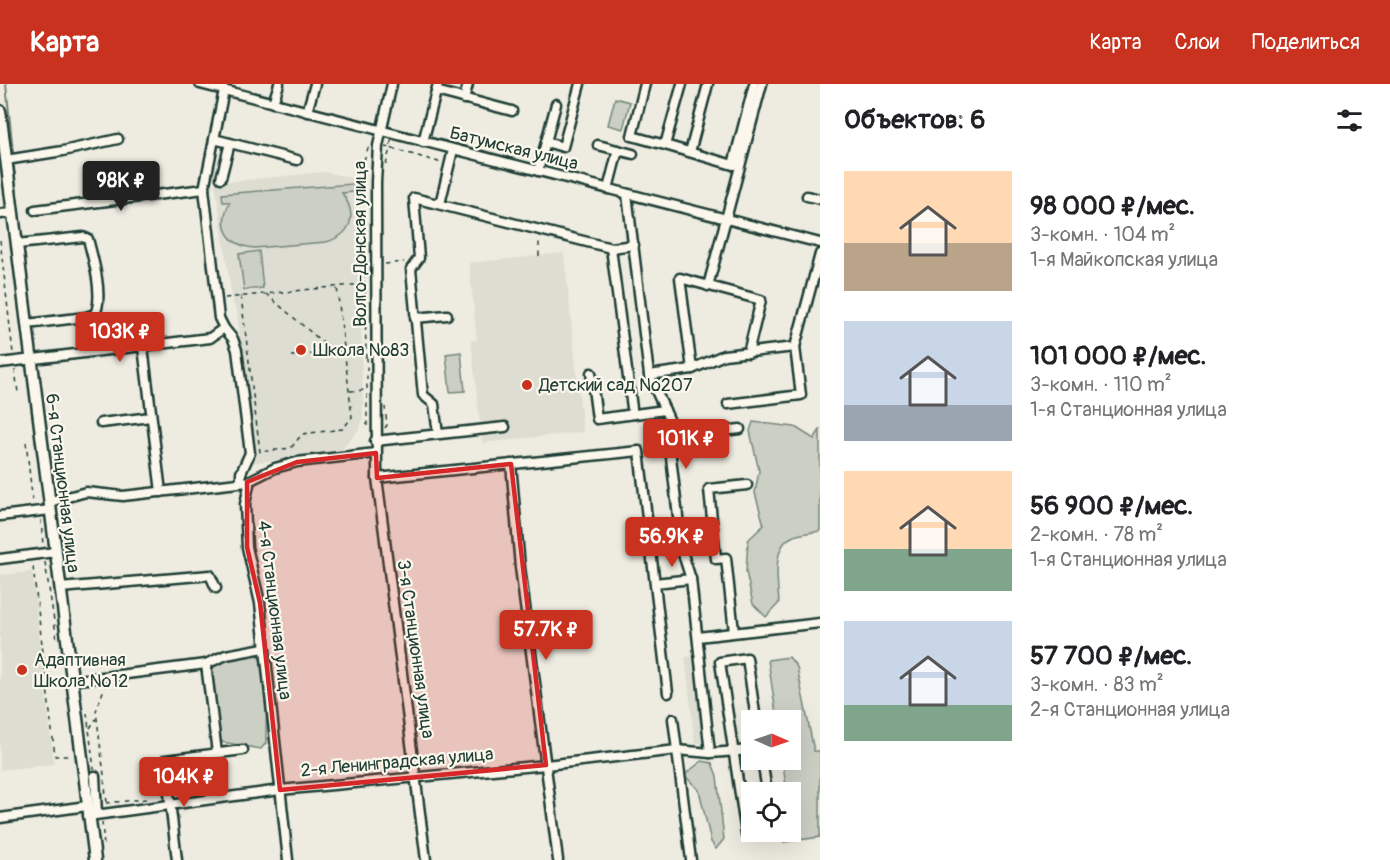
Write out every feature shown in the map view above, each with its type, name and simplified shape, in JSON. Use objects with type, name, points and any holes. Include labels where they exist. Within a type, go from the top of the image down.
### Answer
[{"type":"main road","name":"6-я Станционная улица","points":[[0,111],[50,506],[50,553],[60,588],[71,681],[93,813],[95,860]]},
{"type":"street","name":"Батумская улица","points":[[200,84],[229,89],[307,112],[820,243]]},
{"type":"street","points":[[273,103],[279,84]]},
{"type":"street","points":[[307,112],[315,84]]},
{"type":"street","name":"Волго-Донская улица","points":[[377,478],[376,453],[379,441],[376,358],[376,182],[378,146],[392,84]]},
{"type":"street","points":[[464,99],[468,84]]},
{"type":"street","points":[[546,142],[564,147],[580,84]]},
{"type":"street","points":[[645,84],[632,136],[733,165],[754,84]]},
{"type":"street","points":[[665,145],[682,84]]},
{"type":"street","points":[[690,152],[708,84]]},
{"type":"street","points":[[708,286],[762,84]]},
{"type":"street","points":[[423,142],[437,88],[464,99],[512,111]]},
{"type":"street","name":"4-я Станционная улица","points":[[229,89],[214,139],[204,189],[219,318],[233,339],[237,350],[250,453],[241,473],[241,479],[247,482],[249,489],[245,504],[247,547],[260,603],[288,860]]},
{"type":"street","points":[[538,171],[556,104]]},
{"type":"street","points":[[6,160],[118,139]]},
{"type":"street","points":[[214,139],[297,160]]},
{"type":"street","points":[[221,177],[230,143]]},
{"type":"street","points":[[598,145],[633,154]]},
{"type":"street","points":[[440,204],[453,150]]},
{"type":"street","points":[[608,189],[618,150]]},
{"type":"street","points":[[35,210],[204,189]]},
{"type":"street","points":[[627,194],[649,375],[672,426],[671,457],[682,551],[691,579],[710,753]]},
{"type":"street","points":[[807,196],[820,200]]},
{"type":"street","points":[[438,434],[434,404],[423,394],[415,318],[411,269],[419,258],[414,198],[611,248],[634,245]]},
{"type":"street","points":[[0,214],[13,213]]},
{"type":"street","points":[[16,244],[83,237],[88,239],[97,284],[95,314],[27,324]]},
{"type":"street","points":[[611,248],[632,408]]},
{"type":"street","points":[[728,404],[801,395],[795,347],[820,254]]},
{"type":"street","points":[[692,369],[680,278],[761,300],[747,352]]},
{"type":"street","points":[[415,318],[447,315]]},
{"type":"street","points":[[0,363],[210,338],[224,328]]},
{"type":"street","points":[[143,347],[161,492]]},
{"type":"street","points":[[649,375],[692,369],[724,355],[795,347]]},
{"type":"street","points":[[591,373],[597,419],[665,410]]},
{"type":"street","points":[[101,423],[151,417]]},
{"type":"street","points":[[379,441],[505,427]]},
{"type":"street","points":[[673,437],[740,429]]},
{"type":"street","points":[[377,478],[639,451],[668,693]]},
{"type":"street","points":[[0,516],[34,512],[86,492],[123,496],[247,482],[275,468],[297,462],[376,453]]},
{"type":"street","points":[[510,464],[520,567],[558,860]]},
{"type":"street","name":"3-я Станционная улица","points":[[377,478],[426,860]]},
{"type":"street","points":[[734,633],[726,558],[716,559],[709,489],[747,485]]},
{"type":"street","points":[[0,559],[50,553]]},
{"type":"street","points":[[60,588],[210,575],[216,588]]},
{"type":"street","points":[[655,583],[691,579]]},
{"type":"street","points":[[698,637],[820,623]]},
{"type":"street","points":[[71,681],[206,664],[226,655],[264,648]]},
{"type":"street","points":[[741,800],[720,662],[747,658],[755,710]]},
{"type":"street","points":[[206,664],[217,753]]},
{"type":"street","points":[[673,719],[691,860]]},
{"type":"street","points":[[177,860],[165,760],[243,750]]},
{"type":"street","name":"2-я Ленинградская улица","points":[[0,818],[93,813],[280,790],[677,750],[710,753],[741,751]]},
{"type":"street","points":[[93,813],[95,776]]},
{"type":"path","points":[[393,134],[390,148],[450,165]]},
{"type":"path","points":[[539,256],[540,230]]},
{"type":"path","points":[[0,240],[14,358]]},
{"type":"path","points":[[383,264],[417,261]]},
{"type":"path","points":[[217,298],[376,283]]},
{"type":"path","points":[[241,296],[260,452],[291,448],[302,434],[343,429],[352,417],[337,286]]},
{"type":"path","points":[[266,294],[334,352]]},
{"type":"path","points":[[292,356],[344,351]]},
{"type":"path","points":[[367,426],[366,358],[376,358]]},
{"type":"path","points":[[15,370],[18,393]]},
{"type":"path","points":[[349,391],[367,390]]},
{"type":"path","points":[[379,441],[387,425],[387,410],[383,403]]},
{"type":"path","points":[[26,442],[34,512],[40,517],[50,553],[57,642]]},
{"type":"path","points":[[33,567],[55,756],[73,756],[73,750]]},
{"type":"path","points":[[109,677],[96,711],[107,803],[150,799]]},
{"type":"path","points":[[87,713],[95,776]]},
{"type":"path","points":[[90,728],[97,719]]},
{"type":"path","points":[[93,813],[104,839],[103,849]]},
{"type":"highlighted area","points":[[376,453],[377,478],[511,464],[546,765],[280,790],[260,603],[247,547],[247,482],[297,462]]},
{"type":"shaded area","points":[[615,98],[630,102],[623,129],[608,125]]},
{"type":"shaded area","name":"Школа №83","points":[[325,172],[358,179],[363,419],[358,431],[339,453],[253,463],[237,311],[233,304],[215,183]]},
{"type":"shaded area","points":[[353,184],[354,192],[342,193],[350,209],[350,223],[347,229],[335,239],[326,242],[254,248],[237,243],[227,233],[224,219],[230,202],[223,202],[222,194]]},
{"type":"shaded area","points":[[259,251],[263,288],[244,290],[239,254]]},
{"type":"shaded area","name":"Детский сад №207","points":[[564,253],[583,432],[482,443],[471,341],[477,340],[469,263]]},
{"type":"shaded area","points":[[461,352],[465,391],[450,392],[446,354]]},
{"type":"shaded area","points":[[753,422],[795,427],[814,439],[820,430],[820,531],[792,537],[785,542],[778,557],[777,567],[779,603],[766,617],[753,604],[746,572],[748,540],[764,525],[755,493],[759,471],[750,431]]},
{"type":"shaded area","name":"Адаптивная Школа №12","points":[[32,572],[54,764],[0,770],[0,575]]},
{"type":"shaded area","points":[[256,653],[264,671],[267,696],[266,743],[261,749],[222,742],[215,725],[211,694],[210,664]]},
{"type":"shaded area","points":[[694,656],[703,743],[695,744],[685,657]]},
{"type":"shaded area","points":[[789,657],[797,667],[814,751],[820,751],[820,837],[801,840],[801,782],[785,782],[784,770],[801,770],[801,710],[776,710],[768,660]]},
{"type":"shaded area","points":[[702,761],[712,763],[717,776],[724,839],[716,849],[711,842],[699,790],[684,775]]},
{"type":"waterway","points":[[6,84],[13,152]]},
{"type":"waterway","points":[[14,167],[21,233]]},
{"type":"place","name":"Школа №83","points":[[301,350]]},
{"type":"place","name":"Детский сад №207","points":[[527,385]]},
{"type":"place","name":"Адаптивная Школа №12","points":[[22,670]]}]
